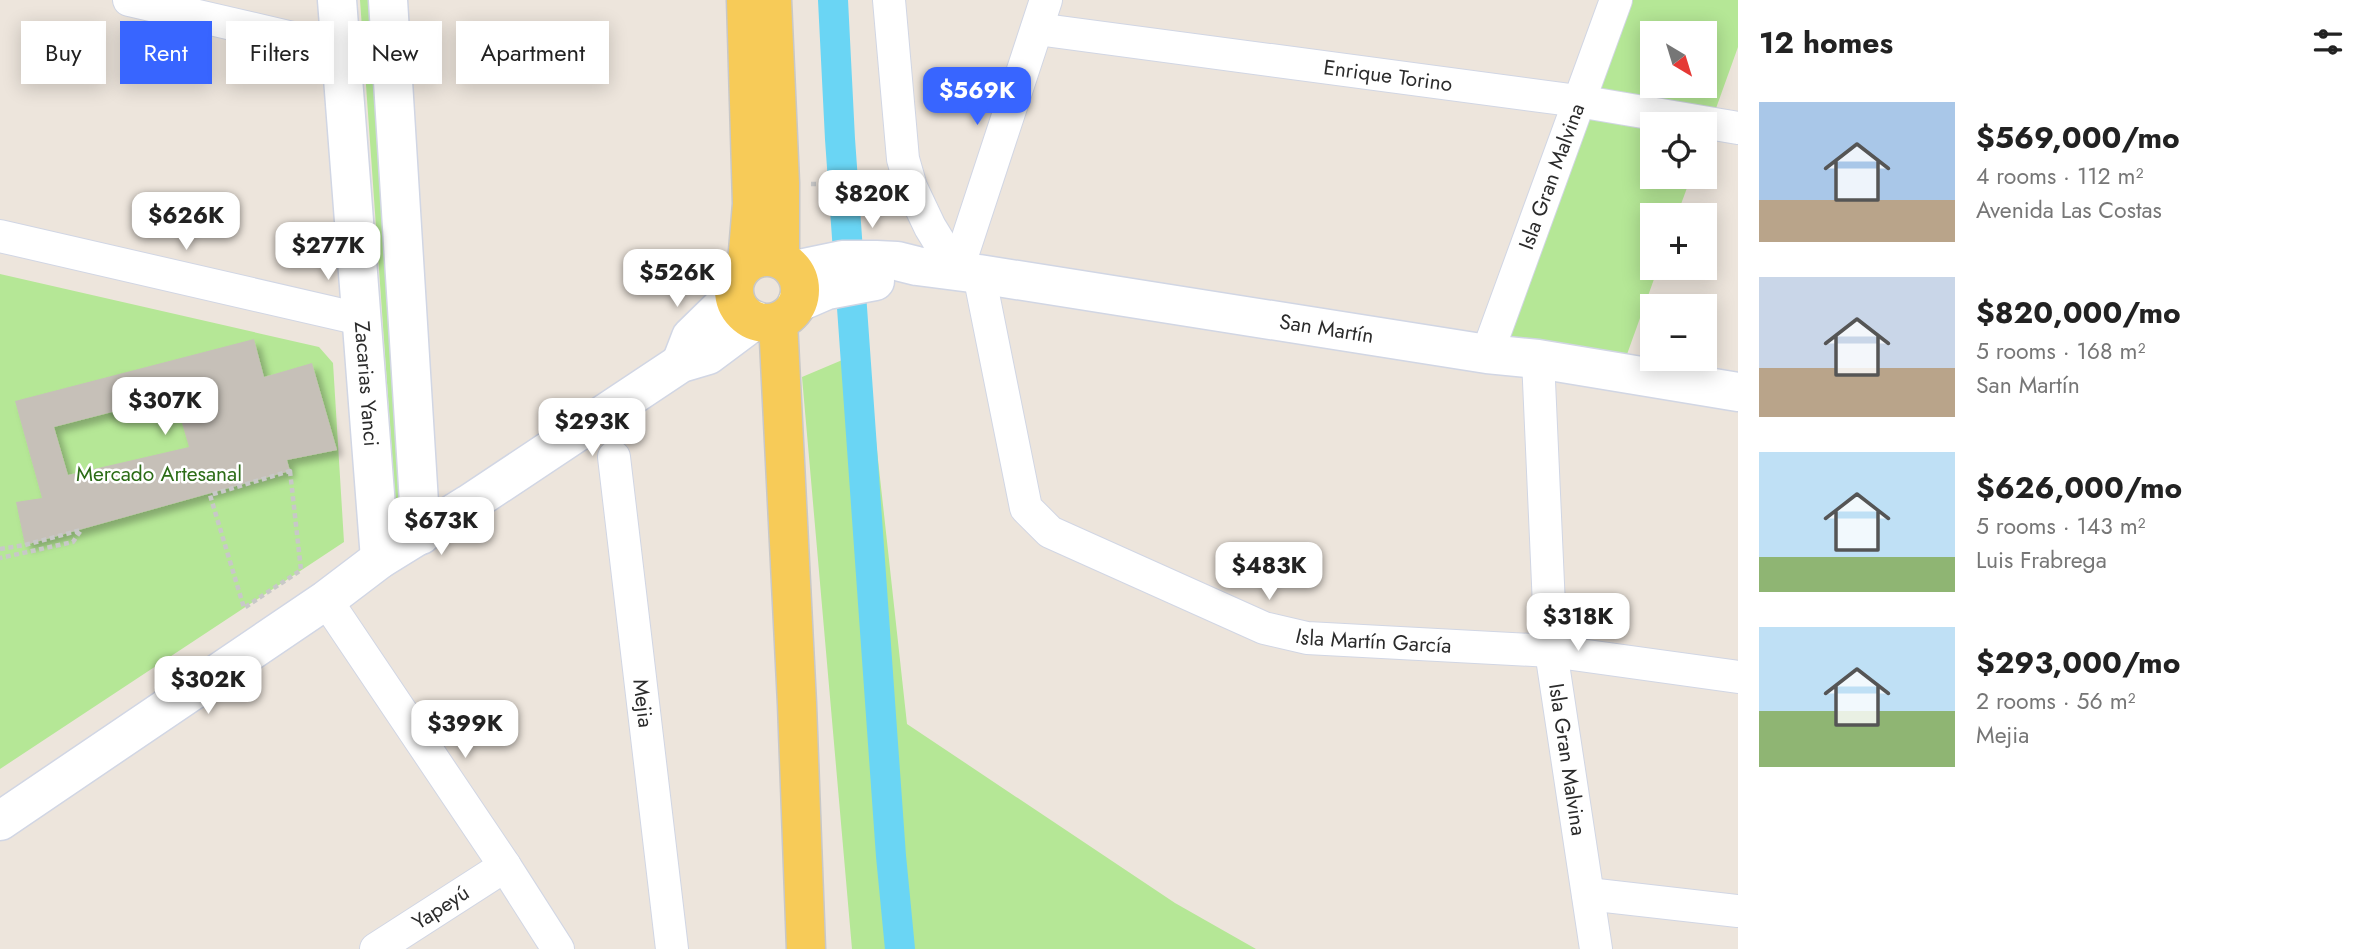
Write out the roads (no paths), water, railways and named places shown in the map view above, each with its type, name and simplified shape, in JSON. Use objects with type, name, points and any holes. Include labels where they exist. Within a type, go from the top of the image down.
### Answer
[{"type":"main road","name":"Zacarias Yanci","points":[[337,0],[380,559]]},
{"type":"main road","name":"Zacarias Yanci","points":[[388,0],[421,535]]},
{"type":"main road","points":[[746,0],[752,204],[780,291],[806,949]]},
{"type":"main road","points":[[772,0],[780,183],[783,829],[791,949]]},
{"type":"main road","name":"San Martín","points":[[780,291],[896,276],[916,266],[1488,354],[1538,359],[1738,392]]},
{"type":"main road","points":[[0,821],[326,600],[380,559],[469,504],[681,363],[691,337],[780,291]]},
{"type":"street","points":[[129,0],[340,49]]},
{"type":"street","points":[[889,0],[903,159],[911,187],[930,227],[968,272]]},
{"type":"street","name":"Isla Gran Malvina","points":[[1488,354],[1616,0]]},
{"type":"street","points":[[968,272],[1042,15]]},
{"type":"street","name":"Enrique Torino","points":[[1042,15],[1738,128]]},
{"type":"street","points":[[0,236],[360,319]]},
{"type":"street","name":"Isla Martín García","points":[[968,272],[1026,508],[1050,532],[1264,628],[1307,638],[1551,651],[1738,677]]},
{"type":"street","name":"Isla Gran Malvina","points":[[1538,359],[1551,651],[1596,949]]},
{"type":"street","name":"Mejia","points":[[614,457],[672,949]]},
{"type":"street","points":[[326,600],[558,949]]},
{"type":"street","name":"Yapeyú","points":[[376,949],[505,866]]},
{"type":"street","points":[[1588,894],[1738,911]]},
{"type":"waterway","points":[[833,0],[840,139],[891,856],[900,949]]},
{"type":"park label","name":"Mercado Artesanal","points":[[159,474]]}]
